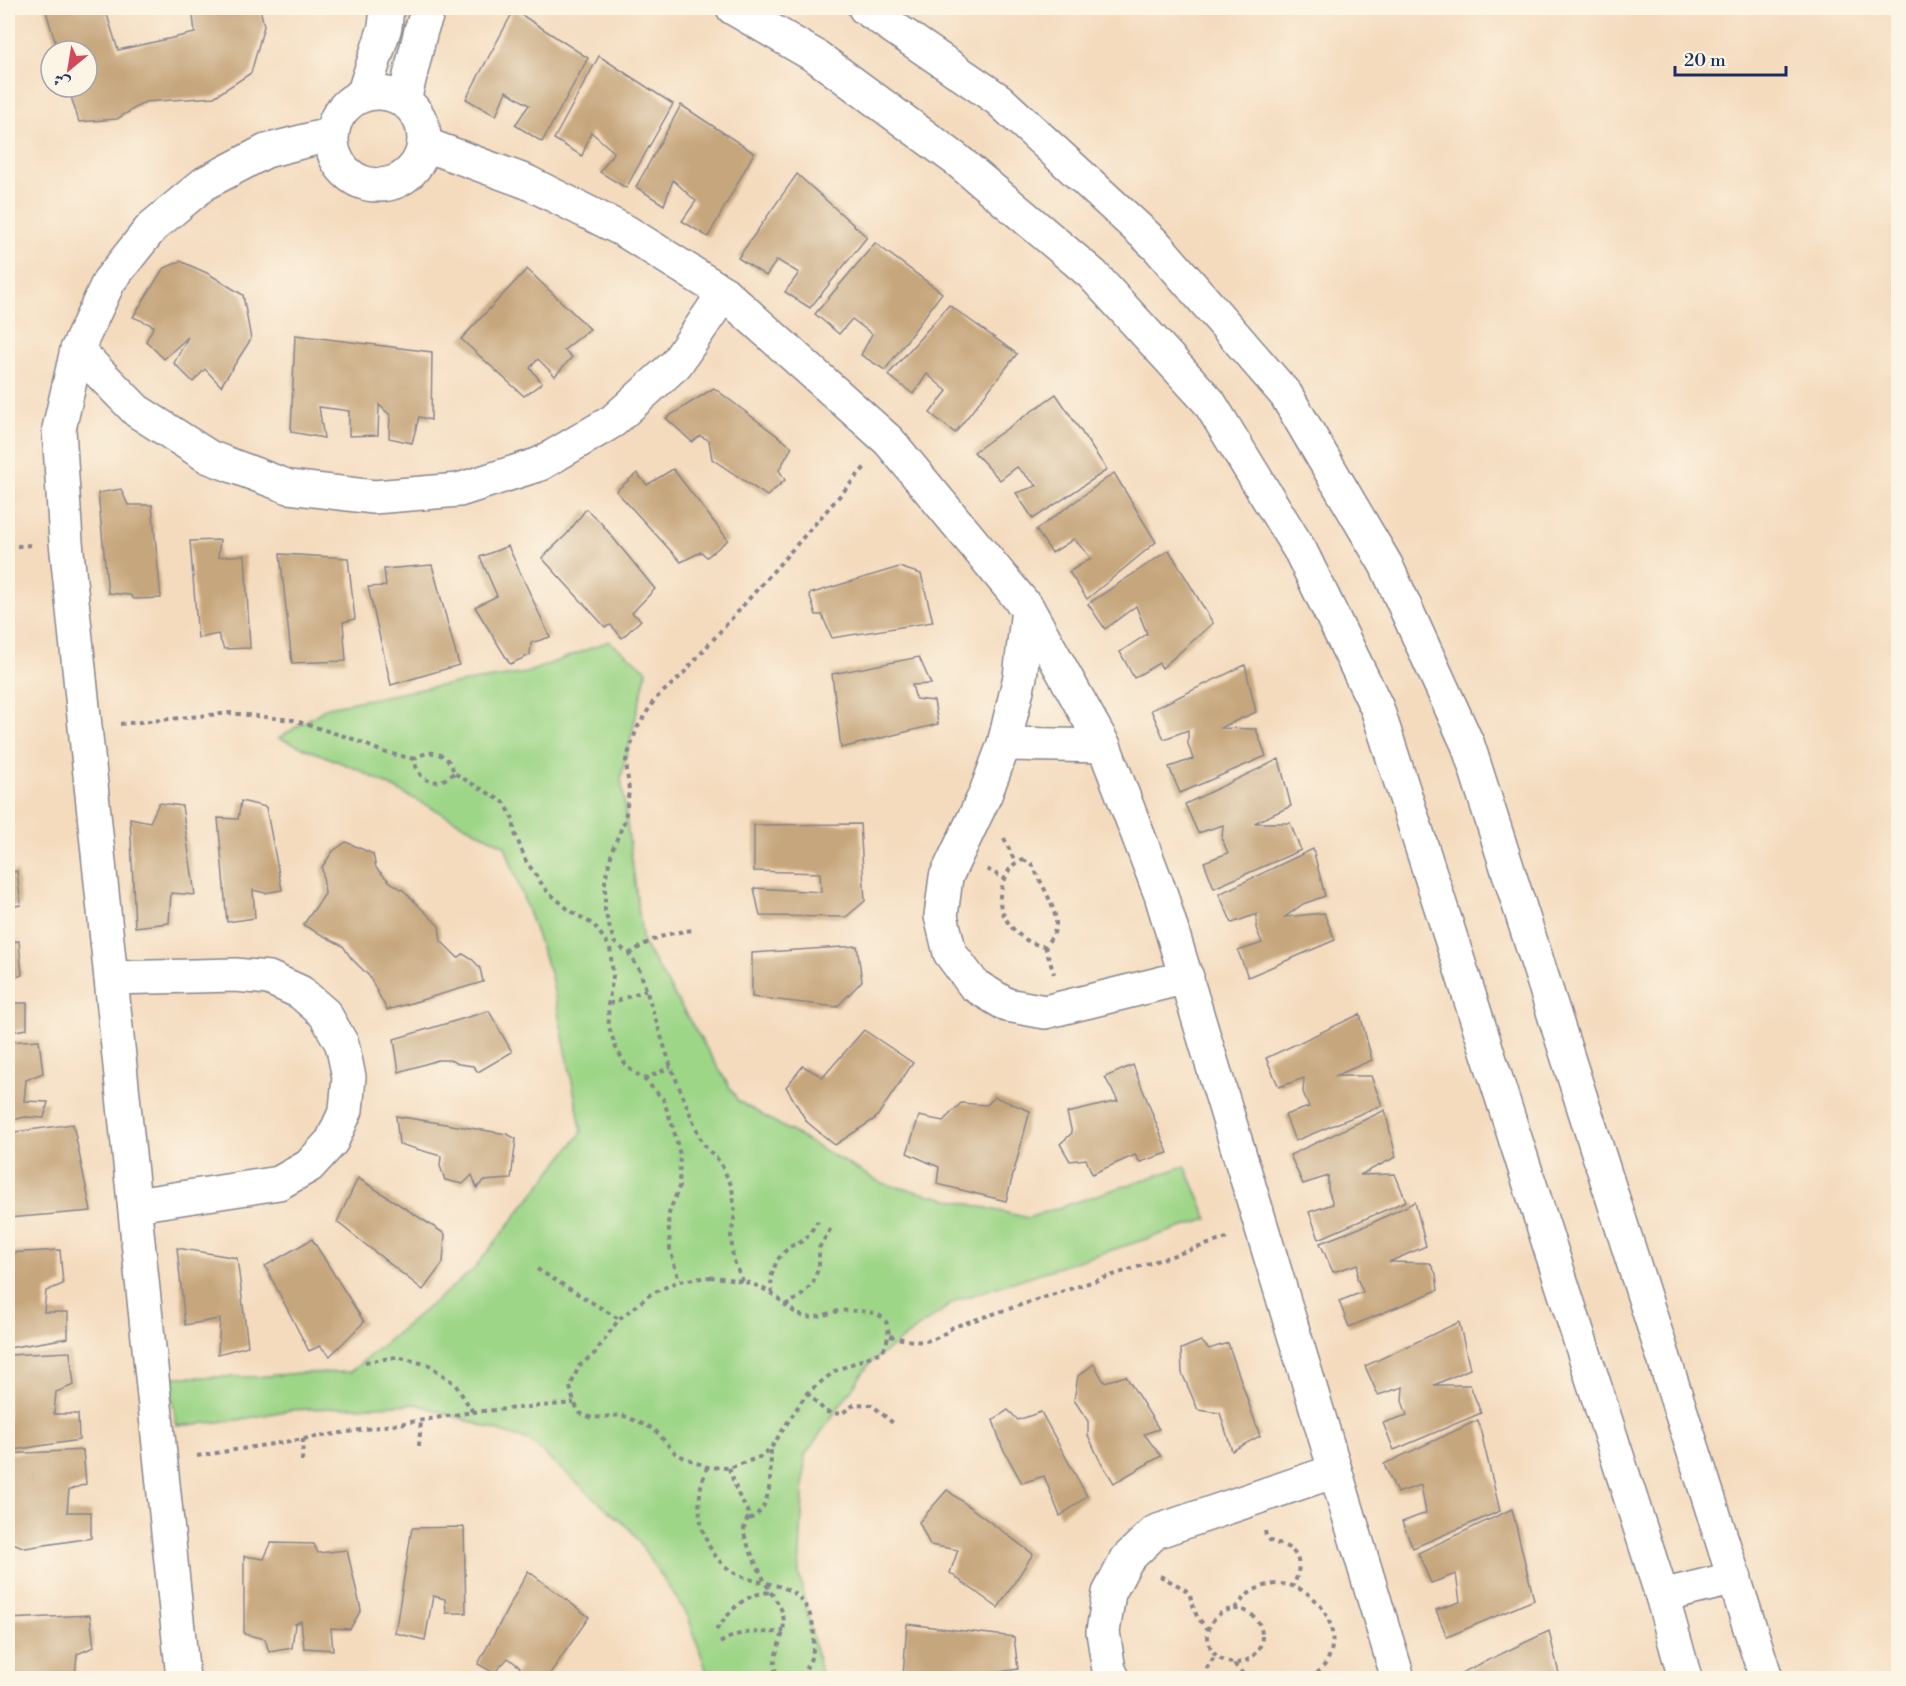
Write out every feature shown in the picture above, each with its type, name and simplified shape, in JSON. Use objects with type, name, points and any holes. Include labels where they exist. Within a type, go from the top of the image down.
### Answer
[{"type":"street","points":[[363,95],[385,27],[387,8]]},
{"type":"street","points":[[404,101],[421,30],[429,8]]},
{"type":"street","points":[[734,8],[817,57],[957,160],[1092,274],[1209,402],[1300,552],[1377,708],[1662,1596],[1685,1678]]},
{"type":"street","points":[[865,8],[999,100],[1157,246],[1286,395],[1386,565],[1468,745],[1766,1678]]},
{"type":"street","points":[[391,94],[404,101],[416,112],[423,127],[424,144],[419,161],[407,175],[392,183],[373,185],[356,180],[342,168],[334,152],[332,134],[337,117],[348,104],[363,95],[391,94]]},
{"type":"street","points":[[183,1678],[66,542],[59,429],[77,350],[109,281],[152,227],[205,183],[266,151],[332,134]]},
{"type":"street","points":[[424,144],[527,182],[625,231],[724,294],[889,441],[1028,609],[1104,746],[1161,895],[1398,1678]]},
{"type":"street","points":[[77,350],[137,411],[209,457],[289,487],[374,497],[459,490],[540,464],[613,421],[676,364],[724,294]]},
{"type":"street","points":[[1028,609],[1020,677],[1004,744],[985,795],[946,877],[941,916],[950,953],[974,985],[1007,1005],[1045,1012],[1186,977]]},
{"type":"street","points":[[1004,744],[1104,746]]},
{"type":"street","points":[[111,978],[235,975],[269,978],[300,992],[325,1014],[342,1044],[349,1077],[346,1110],[332,1141],[309,1166],[279,1183],[135,1205]]},
{"type":"street","points":[[1113,1678],[1109,1670],[1103,1632],[1109,1593],[1127,1559],[1155,1532],[1335,1471]]},
{"type":"street","points":[[1662,1596],[1735,1578]]},
{"type":"path","points":[[743,1281],[732,1248],[731,1236],[735,1213],[732,1186],[720,1162],[702,1143],[671,1067],[640,971],[629,954],[614,942],[605,911],[605,879],[613,848],[625,820],[629,791],[626,760],[637,728],[655,699],[681,676],[889,441]]},
{"type":"path","points":[[85,727],[230,713],[292,720],[352,739],[383,752],[414,759],[428,752],[442,755],[452,765],[454,773],[505,803],[514,821],[514,831],[526,861],[546,890],[569,910],[594,926],[610,947],[613,976],[609,1027],[616,1048],[627,1067],[644,1079],[663,1099],[680,1155],[679,1187],[668,1216],[670,1250],[680,1281]]},
{"type":"path","points":[[414,759],[418,772],[429,781],[443,781],[454,773]]},
{"type":"path","points":[[1023,860],[1032,864],[1055,913],[1056,925],[1053,937],[1045,946],[1026,941],[1018,935],[1004,916],[1000,903],[1000,890],[1005,879],[1015,862],[1023,860]]},
{"type":"path","points":[[629,954],[648,941],[670,933],[693,930]]},
{"type":"path","points":[[609,1005],[646,990]]},
{"type":"path","points":[[644,1079],[671,1067]]},
{"type":"path","points":[[772,1294],[771,1276],[777,1260],[789,1247],[805,1240],[818,1221]]},
{"type":"path","points":[[890,1336],[914,1342],[928,1341],[941,1336],[953,1327],[1262,1227]]},
{"type":"path","points":[[784,1306],[800,1297],[813,1283],[819,1266],[819,1248],[831,1228]]},
{"type":"path","points":[[537,1269],[619,1319]]},
{"type":"path","points":[[710,1277],[743,1281],[772,1294],[784,1306],[806,1317],[825,1316],[839,1311],[873,1311],[886,1321],[890,1336],[883,1351],[835,1371],[807,1393],[771,1448],[760,1457],[729,1468],[707,1467],[676,1454],[654,1429],[622,1416],[592,1418],[580,1413],[574,1403],[570,1387],[579,1366],[595,1353],[619,1319],[651,1294],[680,1281],[710,1277]]},
{"type":"path","points":[[365,1362],[397,1357],[429,1365],[455,1384],[473,1412]]},
{"type":"path","points":[[807,1393],[826,1412],[841,1414],[855,1404],[872,1405],[894,1424]]},
{"type":"path","points":[[161,1461],[473,1412],[574,1403]]},
{"type":"path","points":[[419,1446],[421,1420]]},
{"type":"path","points":[[302,1461],[303,1439]]},
{"type":"path","points":[[748,1520],[759,1513],[765,1502],[770,1475],[771,1448]]},
{"type":"path","points":[[707,1467],[700,1491],[699,1516],[705,1541],[720,1562],[742,1577],[783,1587],[798,1596],[806,1605],[811,1616],[814,1644],[810,1659],[800,1678]]},
{"type":"path","points":[[729,1468],[738,1494],[749,1513],[744,1533],[745,1539],[784,1616],[784,1630],[773,1662],[778,1678]]},
{"type":"path","points":[[1253,1498],[1266,1536],[1273,1544],[1287,1547],[1297,1558],[1299,1573],[1293,1586]]},
{"type":"path","points":[[1127,1559],[1183,1588],[1192,1600],[1197,1617],[1208,1629]]},
{"type":"path","points":[[1235,1608],[1250,1592],[1271,1584],[1293,1586],[1308,1592],[1329,1617],[1332,1633],[1331,1649],[1325,1664],[1311,1678]]},
{"type":"path","points":[[716,1630],[737,1604],[747,1597],[771,1592]]},
{"type":"path","points":[[1235,1608],[1246,1611],[1255,1618],[1261,1627],[1262,1638],[1253,1657],[1234,1664],[1223,1662],[1215,1656],[1208,1643],[1208,1629],[1214,1618],[1224,1611],[1235,1608]]},
{"type":"path","points":[[720,1643],[735,1634],[744,1632],[770,1633],[784,1630]]},
{"type":"path","points":[[1204,1678],[1215,1656]]},
{"type":"path","points":[[1234,1664],[1247,1678]]},
{"type":"green space","points":[[609,641],[647,670],[621,778],[643,943],[738,1101],[881,1183],[1028,1218],[1185,1166],[1208,1219],[957,1300],[870,1363],[805,1455],[799,1574],[822,1678],[709,1678],[688,1616],[631,1530],[529,1441],[417,1404],[290,1410],[238,1420],[177,1426],[168,1377],[256,1377],[350,1372],[474,1269],[582,1132],[551,976],[505,846],[357,769],[279,738],[328,707],[426,688],[526,673]]},
{"type":"building","points":[[8,8],[13,8],[14,15],[10,37],[8,37]]},
{"type":"building","points":[[45,8],[105,8],[118,50],[195,33],[192,8],[260,8],[264,26],[251,73],[214,97],[145,102],[117,119],[79,122],[72,99],[99,99],[99,39],[54,39]]},
{"type":"building","points":[[514,10],[588,58],[542,142],[515,125],[529,105],[506,91],[496,116],[466,99]]},
{"type":"building","points":[[599,56],[673,104],[626,188],[600,172],[614,152],[591,132],[582,156],[554,139]]},
{"type":"building","points":[[681,105],[754,153],[708,237],[682,221],[696,201],[673,180],[664,205],[636,187]]},
{"type":"building","points":[[797,174],[867,237],[810,308],[785,292],[799,273],[777,260],[766,276],[738,258]]},
{"type":"building","points":[[875,243],[942,293],[885,370],[861,355],[872,334],[852,319],[839,334],[815,314]]},
{"type":"building","points":[[180,261],[209,274],[243,295],[251,339],[221,386],[205,369],[193,382],[174,363],[188,337],[164,359],[146,341],[154,326],[133,317],[163,269]]},
{"type":"building","points":[[527,269],[590,329],[564,350],[572,357],[555,376],[538,359],[530,368],[542,383],[524,396],[461,339]]},
{"type":"building","points":[[949,305],[1017,354],[955,433],[930,413],[947,391],[927,374],[913,394],[888,375]]},
{"type":"building","points":[[295,335],[432,352],[431,420],[419,417],[412,443],[389,438],[390,415],[379,405],[378,435],[349,436],[349,411],[319,407],[324,438],[291,432]]},
{"type":"building","points":[[714,388],[792,447],[779,470],[785,480],[767,496],[712,459],[709,440],[700,436],[692,442],[666,418]]},
{"type":"building","points":[[1056,394],[1107,470],[1033,519],[1016,493],[1037,486],[1017,467],[1000,480],[974,452]]},
{"type":"building","points":[[673,469],[728,540],[707,557],[701,552],[681,562],[616,491],[637,473],[647,485]]},
{"type":"building","points":[[1114,473],[1156,542],[1087,599],[1069,572],[1091,558],[1074,539],[1052,553],[1036,530]]},
{"type":"building","points":[[121,489],[128,505],[152,505],[161,598],[134,599],[130,595],[108,593],[98,493]]},
{"type":"building","points":[[586,509],[601,523],[655,589],[632,613],[641,620],[622,638],[611,625],[605,627],[542,558],[567,534]]},
{"type":"building","points":[[220,540],[218,557],[245,555],[250,648],[224,649],[218,634],[198,638],[190,541]]},
{"type":"building","points":[[508,546],[550,637],[531,643],[530,655],[510,664],[475,607],[497,596],[480,557]]},
{"type":"building","points":[[1169,550],[1213,623],[1162,668],[1159,663],[1134,678],[1120,652],[1147,634],[1136,606],[1105,629],[1088,604]]},
{"type":"building","points":[[280,554],[348,558],[355,619],[343,622],[346,661],[292,663]]},
{"type":"building","points":[[432,565],[459,665],[391,685],[368,587],[386,586],[384,569]]},
{"type":"building","points":[[899,567],[921,574],[933,622],[832,638],[822,615],[816,615],[809,594]]},
{"type":"building","points":[[919,657],[931,684],[912,685],[916,699],[934,701],[938,724],[841,748],[832,674]]},
{"type":"building","points":[[1245,665],[1256,712],[1220,728],[1256,729],[1266,756],[1180,793],[1169,767],[1193,759],[1188,744],[1188,730],[1164,739],[1151,710]]},
{"type":"building","points":[[1279,759],[1291,806],[1254,823],[1290,823],[1301,850],[1214,888],[1204,862],[1228,853],[1222,839],[1223,825],[1198,833],[1185,804]]},
{"type":"building","points":[[241,801],[266,807],[282,890],[265,893],[253,890],[255,918],[227,922],[218,818],[238,819]]},
{"type":"building","points":[[159,803],[182,806],[195,895],[171,893],[169,923],[135,927],[130,818],[150,822]]},
{"type":"building","points":[[860,824],[865,901],[846,917],[760,916],[754,888],[821,892],[820,873],[754,871],[754,825]]},
{"type":"building","points":[[346,842],[373,854],[376,868],[390,882],[403,890],[439,926],[441,941],[458,958],[463,954],[480,968],[483,982],[387,1010],[369,976],[351,958],[343,946],[303,925],[325,894],[322,867],[333,851]]},
{"type":"building","points":[[1313,849],[1325,896],[1303,904],[1285,917],[1324,913],[1335,940],[1248,977],[1238,951],[1262,943],[1256,928],[1257,914],[1232,923],[1219,894]]},
{"type":"building","points":[[17,871],[21,905],[8,907],[8,874]]},
{"type":"building","points":[[19,941],[22,975],[8,980],[8,942]]},
{"type":"building","points":[[857,946],[862,981],[837,1007],[752,997],[752,953]]},
{"type":"building","points":[[8,1003],[27,1003],[27,1029],[8,1032]]},
{"type":"building","points":[[489,1011],[512,1052],[478,1072],[473,1066],[450,1060],[438,1060],[399,1072],[394,1039]]},
{"type":"building","points":[[1360,1014],[1372,1060],[1335,1076],[1371,1076],[1382,1105],[1295,1141],[1285,1115],[1309,1107],[1303,1092],[1304,1078],[1279,1087],[1266,1058]]},
{"type":"building","points":[[864,1030],[913,1063],[876,1118],[835,1145],[807,1122],[786,1087],[803,1066],[823,1077]]},
{"type":"building","points":[[39,1040],[43,1073],[26,1080],[24,1101],[48,1102],[44,1118],[25,1117],[8,1121],[8,1042]]},
{"type":"building","points":[[1133,1065],[1168,1153],[1140,1162],[1135,1155],[1092,1174],[1086,1159],[1070,1161],[1060,1144],[1072,1133],[1067,1113],[1118,1101],[1105,1077]]},
{"type":"building","points":[[995,1097],[1030,1111],[1006,1201],[937,1184],[939,1167],[907,1153],[919,1116],[943,1121],[961,1103],[987,1105]]},
{"type":"building","points":[[1385,1110],[1396,1157],[1360,1175],[1395,1174],[1406,1201],[1319,1239],[1309,1212],[1333,1204],[1328,1189],[1328,1176],[1303,1184],[1290,1155]]},
{"type":"building","points":[[396,1116],[507,1134],[516,1139],[511,1179],[483,1181],[477,1188],[472,1175],[463,1184],[445,1180],[440,1166],[441,1156],[399,1144]]},
{"type":"building","points":[[73,1124],[91,1211],[8,1218],[8,1133]]},
{"type":"building","points":[[358,1178],[445,1234],[443,1263],[423,1290],[337,1222]]},
{"type":"building","points":[[1415,1202],[1426,1246],[1389,1262],[1430,1263],[1436,1274],[1438,1290],[1349,1327],[1339,1301],[1363,1292],[1357,1278],[1358,1264],[1333,1272],[1320,1243],[1370,1224]]},
{"type":"building","points":[[312,1239],[364,1322],[330,1356],[320,1346],[309,1351],[265,1266]]},
{"type":"building","points":[[177,1248],[237,1258],[248,1346],[218,1354],[220,1319],[185,1325]]},
{"type":"building","points":[[60,1250],[63,1284],[46,1291],[44,1312],[68,1312],[68,1338],[8,1348],[8,1253]]},
{"type":"building","points":[[1459,1322],[1470,1369],[1434,1385],[1470,1385],[1481,1413],[1394,1450],[1383,1423],[1407,1415],[1402,1401],[1403,1387],[1378,1395],[1365,1366]]},
{"type":"building","points":[[1201,1341],[1209,1349],[1228,1343],[1260,1436],[1232,1451],[1220,1413],[1198,1410],[1182,1373],[1181,1349]]},
{"type":"building","points":[[70,1352],[74,1385],[56,1392],[54,1414],[78,1414],[79,1440],[13,1450],[8,1448],[8,1355]]},
{"type":"building","points":[[1094,1364],[1104,1382],[1126,1376],[1159,1429],[1144,1434],[1161,1456],[1114,1483],[1088,1435],[1088,1421],[1074,1400],[1078,1376]]},
{"type":"building","points":[[1008,1410],[1018,1420],[1041,1412],[1087,1496],[1060,1516],[1044,1476],[1022,1483],[1002,1447],[993,1420]]},
{"type":"building","points":[[1478,1420],[1500,1511],[1413,1548],[1402,1522],[1426,1513],[1421,1485],[1397,1493],[1384,1464]]},
{"type":"building","points":[[83,1450],[86,1484],[69,1490],[67,1512],[91,1512],[91,1538],[25,1548],[8,1541],[8,1454]]},
{"type":"building","points":[[947,1490],[1033,1554],[998,1608],[950,1573],[958,1550],[930,1545],[919,1522]]},
{"type":"building","points":[[1512,1509],[1534,1600],[1447,1637],[1436,1610],[1460,1602],[1456,1574],[1431,1583],[1418,1553]]},
{"type":"building","points":[[464,1527],[466,1613],[446,1613],[445,1599],[433,1596],[425,1640],[395,1633],[412,1528]]},
{"type":"building","points":[[271,1543],[314,1544],[318,1553],[347,1550],[361,1610],[350,1629],[331,1628],[333,1650],[304,1648],[301,1621],[295,1624],[292,1648],[269,1652],[265,1639],[244,1634],[244,1556],[264,1559]]},
{"type":"building","points":[[528,1571],[589,1617],[547,1678],[513,1678],[520,1667],[508,1658],[494,1673],[478,1664]]},
{"type":"building","points":[[90,1615],[94,1647],[77,1654],[75,1676],[93,1676],[93,1678],[10,1678],[8,1619]]},
{"type":"building","points":[[907,1624],[1014,1637],[1018,1669],[992,1673],[991,1678],[903,1676]]},
{"type":"building","points":[[1549,1631],[1560,1678],[1456,1678],[1455,1676]]}]
